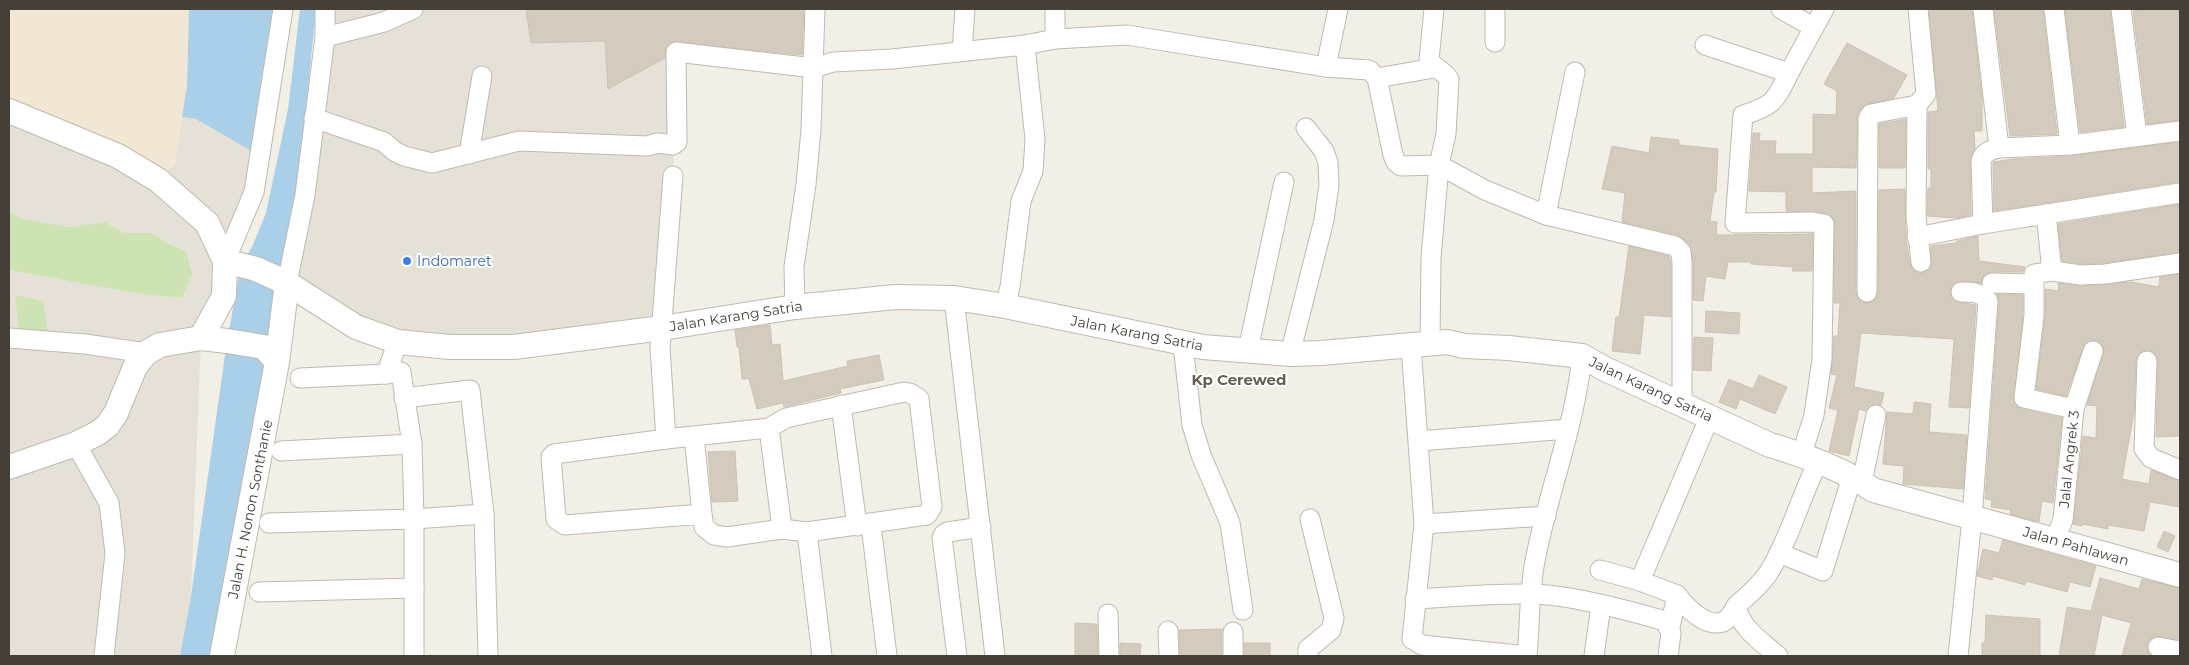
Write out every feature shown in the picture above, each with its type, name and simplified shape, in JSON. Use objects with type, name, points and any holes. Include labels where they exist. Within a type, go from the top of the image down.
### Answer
[{"type":"street","points":[[201,338],[224,296],[225,261],[254,192],[283,9]]},
{"type":"street","points":[[287,282],[305,195],[325,37],[325,9]]},
{"type":"street","points":[[325,37],[384,22],[413,9]]},
{"type":"street","points":[[795,307],[794,267],[806,184],[814,68],[815,9]]},
{"type":"street","points":[[962,50],[965,9]]},
{"type":"street","points":[[1055,39],[1056,9]]},
{"type":"street","points":[[1326,67],[1338,9]]},
{"type":"street","points":[[1434,9],[1429,60],[1434,68]]},
{"type":"street","points":[[1495,42],[1496,9]]},
{"type":"street","points":[[1781,9],[1813,27]]},
{"type":"street","points":[[1600,570],[1640,581],[1677,595],[1689,610],[1710,622],[1722,622],[1729,617],[1736,607],[1768,574],[1803,492],[1810,460],[1822,359],[1824,224],[1812,222],[1735,223],[1743,115],[1763,109],[1776,98],[1824,9]]},
{"type":"street","points":[[1918,9],[1926,94],[1917,105],[1917,237],[1921,262]]},
{"type":"street","points":[[1983,9],[1999,148]]},
{"type":"street","points":[[2054,9],[2070,145]]},
{"type":"street","points":[[2121,9],[2137,136]]},
{"type":"street","points":[[314,118],[384,142],[394,151],[415,160],[432,162],[519,141],[647,146],[658,143],[673,145],[677,142],[676,52],[814,68],[834,62],[892,59],[962,50],[1025,45],[1055,39],[1127,35],[1326,67],[1369,70],[1378,78],[1396,162],[1401,166],[1439,165],[1485,190],[1546,215],[1675,246],[1681,252],[1682,403]]},
{"type":"street","points":[[1005,306],[1010,287],[1021,201],[1033,171],[1035,139],[1025,45]]},
{"type":"street","points":[[1705,45],[1789,73]]},
{"type":"street","points":[[1378,78],[1434,68],[1444,72],[1449,79],[1446,134],[1439,165],[1421,345],[1419,441],[1424,524],[1415,599],[1412,648],[1422,645],[1527,656],[1535,561],[1568,429],[1582,356]]},
{"type":"street","points":[[1546,215],[1575,72]]},
{"type":"street","points":[[469,154],[482,76]]},
{"type":"street","points":[[1867,292],[1868,119],[1871,114],[1917,105]]},
{"type":"street","points":[[9,111],[118,156],[158,180],[207,223],[225,261]]},
{"type":"street","points":[[1290,354],[1324,220],[1330,185],[1328,163],[1324,152],[1306,128]]},
{"type":"street","points":[[1983,224],[1982,161],[1983,155],[1988,151],[1999,148],[2070,145],[2180,131]]},
{"type":"street","points":[[666,439],[660,348],[673,176]]},
{"type":"street","points":[[1248,350],[1284,182]]},
{"type":"street","points":[[1917,237],[1983,224],[2180,193]]},
{"type":"street","points":[[2046,214],[2052,272]]},
{"type":"street","name":"Jalan Karang Satria","points":[[225,261],[256,269],[287,282],[356,327],[398,342],[474,348],[514,347],[662,328],[795,307],[895,297],[954,298],[1005,306],[1183,345],[1290,354],[1359,352],[1447,342],[1464,346],[1509,348],[1582,356],[1605,370],[1682,403],[1770,445],[1857,480],[1873,490],[1972,518]]},
{"type":"street","points":[[2074,409],[2024,398],[2034,316],[2034,274],[2052,272],[2080,276],[2180,263]]},
{"type":"street","name":"Jalan H. Nonon Sonthanie","points":[[222,656],[270,354],[287,282]]},
{"type":"street","points":[[1992,282],[2033,284]]},
{"type":"street","points":[[1958,656],[1972,518],[1988,301],[1985,296],[1979,294],[1961,292]]},
{"type":"street","points":[[954,298],[995,656]]},
{"type":"street","points":[[9,338],[85,344],[146,353]]},
{"type":"street","points":[[9,467],[76,444],[98,433],[108,425],[116,412],[135,367],[146,353],[160,345],[201,338],[227,340],[270,354]]},
{"type":"street","points":[[386,374],[398,342]]},
{"type":"street","points":[[1183,345],[1192,425],[1201,455],[1230,523],[1243,610]]},
{"type":"street","name":"Jalal Angrek 3","points":[[2055,539],[2063,520],[2074,409],[2093,351]]},
{"type":"street","points":[[2147,362],[2144,449],[2151,458],[2180,470]]},
{"type":"street","points":[[300,378],[401,372],[412,444],[414,656]]},
{"type":"street","points":[[404,398],[470,390],[484,514],[488,656]]},
{"type":"street","points":[[694,436],[704,527],[714,535],[727,536],[782,529],[807,532],[864,525],[927,515],[932,507],[919,399],[910,392],[786,418],[769,428],[694,436],[666,439],[554,454],[550,462],[556,519],[565,525],[702,514]]},
{"type":"street","points":[[841,405],[887,656]]},
{"type":"street","points":[[1779,552],[1823,571],[1857,480],[1876,415]]},
{"type":"street","points":[[1640,581],[1710,416]]},
{"type":"street","points":[[769,428],[782,529]]},
{"type":"street","points":[[1419,441],[1568,429]]},
{"type":"street","points":[[76,444],[109,503],[115,553],[104,656]]},
{"type":"street","points":[[281,451],[412,444]]},
{"type":"street","points":[[269,523],[414,519],[484,514]]},
{"type":"street","points":[[1424,524],[1546,516]]},
{"type":"street","name":"Jalan Pahlawan","points":[[1972,518],[2055,539],[2100,554],[2180,575]]},
{"type":"street","points":[[1308,656],[1308,649],[1331,630],[1334,618],[1310,519]]},
{"type":"street","points":[[957,656],[942,538],[948,532],[981,527]]},
{"type":"street","points":[[807,532],[822,656]]},
{"type":"street","points":[[259,592],[414,588]]},
{"type":"street","points":[[1415,599],[1531,594],[1563,597],[1665,621],[1670,627]]},
{"type":"street","points":[[1668,656],[1670,627],[1677,595]]},
{"type":"street","points":[[1594,656],[1601,606]]},
{"type":"street","points":[[1736,607],[1738,616],[1744,626],[1778,656]]},
{"type":"street","points":[[1108,614],[1109,656]]},
{"type":"street","points":[[1168,631],[1169,656]]},
{"type":"street","points":[[1232,632],[1233,656]]},
{"type":"street","points":[[2158,647],[2180,651]]},
{"type":"shaded area","points":[[9,9],[189,9],[187,86],[175,164],[158,180],[9,111]]},
{"type":"shaded area","points":[[325,9],[526,9],[531,43],[605,41],[609,89],[676,52],[673,176],[662,328],[398,342],[287,283]]},
{"type":"shaded area","points":[[9,111],[158,180],[175,164],[182,117],[196,119],[260,156],[201,338],[191,596],[180,656],[9,656],[9,270],[140,294],[182,298],[186,251],[167,243],[151,233],[123,233],[106,222],[69,227],[22,219],[9,212]]},
{"type":"green space","points":[[9,212],[22,219],[69,227],[106,222],[123,233],[151,233],[167,243],[186,251],[192,274],[182,298],[140,294],[9,270]]},
{"type":"green space","points":[[15,295],[43,301],[49,341],[20,338]]},
{"type":"water","points":[[189,9],[283,9],[260,156],[196,119],[182,117],[187,86]]},
{"type":"water","points":[[300,9],[316,9],[298,189],[222,656],[180,656],[191,596],[227,341],[241,265],[252,247],[266,213],[288,109]]},
{"type":"building","points":[[526,9],[804,9],[802,55],[672,42],[666,47],[665,58],[608,89],[605,41],[531,43]]},
{"type":"building","points":[[1972,9],[1982,98],[1982,131],[1974,131],[1975,149],[1970,161],[1971,215],[1956,218],[1927,216],[1928,188],[1931,188],[1931,169],[1928,169],[1928,112],[1938,111],[1929,10]]},
{"type":"building","points":[[1994,9],[2043,9],[2057,134],[2010,136]]},
{"type":"building","points":[[2065,9],[2110,9],[2124,127],[2080,132]]},
{"type":"building","points":[[2180,9],[2180,120],[2147,124],[2133,11]]},
{"type":"building","points":[[1847,43],[1907,75],[1894,98],[1865,105],[1858,113],[1856,168],[1812,167],[1812,193],[1856,191],[1856,292],[1858,298],[1866,303],[1872,302],[1878,293],[1879,190],[1905,189],[1906,239],[1910,264],[1916,272],[1923,273],[1931,267],[1931,246],[1957,243],[1957,241],[1978,236],[1979,261],[2025,267],[2023,272],[1992,272],[1983,277],[1981,283],[1961,281],[1951,287],[1950,292],[1955,301],[1976,305],[1969,408],[1949,407],[1954,339],[1861,333],[1854,387],[1884,393],[1881,405],[1872,405],[1866,411],[1859,409],[1849,456],[1829,451],[1838,410],[1829,408],[1837,375],[1831,374],[1834,336],[1838,336],[1840,303],[1834,303],[1834,219],[1826,213],[1786,211],[1786,192],[1749,191],[1753,133],[1760,133],[1759,141],[1776,141],[1775,154],[1813,154],[1813,114],[1836,115],[1837,91],[1824,84]]},
{"type":"building","points":[[1906,119],[1905,168],[1879,168],[1879,124]]},
{"type":"building","points":[[1651,137],[1679,140],[1679,145],[1718,149],[1716,192],[1714,192],[1710,221],[1717,222],[1716,235],[1813,234],[1812,271],[1792,271],[1793,267],[1751,264],[1751,262],[1728,262],[1725,279],[1706,276],[1703,301],[1693,300],[1693,261],[1689,244],[1678,235],[1622,222],[1625,193],[1602,189],[1612,146],[1649,153]]},
{"type":"building","points":[[2180,142],[2180,182],[1994,211],[1993,162],[2071,156]]},
{"type":"building","points":[[2180,204],[2180,252],[2104,263],[2082,264],[2062,261],[2058,224]]},
{"type":"building","points":[[1629,246],[1669,256],[1671,263],[1671,317],[1644,315],[1640,354],[1612,351]]},
{"type":"building","points":[[2180,274],[2180,436],[2156,437],[2158,361],[2153,352],[2142,351],[2136,360],[2134,413],[2122,479],[2149,484],[2151,470],[2180,481],[2180,507],[2150,502],[2144,531],[2108,525],[2108,529],[2073,524],[2083,436],[2096,438],[2097,406],[2087,405],[2104,349],[2101,343],[2096,340],[2085,343],[2066,396],[2036,389],[2045,317],[2045,289],[2059,291],[2058,283],[2081,286],[2131,282],[2159,287],[2160,277]]},
{"type":"building","points":[[1997,294],[2023,295],[2023,315],[2014,402],[2022,409],[2062,418],[2053,503],[2042,501],[2039,522],[2010,514],[2011,510],[1991,507],[1992,500],[1985,499],[1999,302]]},
{"type":"building","points":[[1706,311],[1740,313],[1739,334],[1705,332]]},
{"type":"building","points":[[770,325],[772,345],[780,344],[783,381],[848,366],[847,361],[879,355],[884,380],[840,389],[841,393],[784,407],[783,403],[757,409],[749,379],[742,379],[739,347],[737,347],[735,330]]},
{"type":"building","points":[[1694,337],[1713,338],[1711,371],[1693,370]]},
{"type":"building","points":[[1759,375],[1787,387],[1775,414],[1740,399],[1736,409],[1719,402],[1729,379],[1753,389]]},
{"type":"building","points":[[1914,402],[1931,404],[1929,432],[1967,435],[1963,489],[1903,484],[1904,466],[1883,464],[1887,412],[1913,414]]},
{"type":"building","points":[[735,451],[738,501],[712,502],[708,452]]},
{"type":"building","points":[[2164,531],[2175,536],[2168,552],[2157,547]]},
{"type":"building","points":[[2003,540],[2096,566],[2090,587],[2070,582],[2067,592],[2026,581],[2025,585],[1993,576],[1992,580],[1977,576],[1983,549],[1999,553]]},
{"type":"building","points":[[2100,578],[2139,589],[2142,579],[2180,588],[2180,640],[2155,636],[2149,640],[2147,645],[2148,651],[2152,656],[2122,656],[2131,623],[2102,615],[2094,656],[2059,656],[2067,607],[2091,611]]},
{"type":"building","points":[[1986,615],[2040,619],[2040,656],[1982,656],[1982,643],[1985,643]]},
{"type":"building","points":[[1075,623],[1097,624],[1098,656],[1075,656]]},
{"type":"building","points":[[1222,629],[1222,656],[1180,656],[1179,630]]},
{"type":"building","points":[[1120,643],[1141,644],[1140,656],[1120,656]]},
{"type":"building","points":[[1244,643],[1270,643],[1270,656],[1244,656]]},
{"type":"place","name":"Indomaret","points":[[407,261]]},
{"type":"district","name":"Kp Cerewed","points":[[1239,379]]}]
